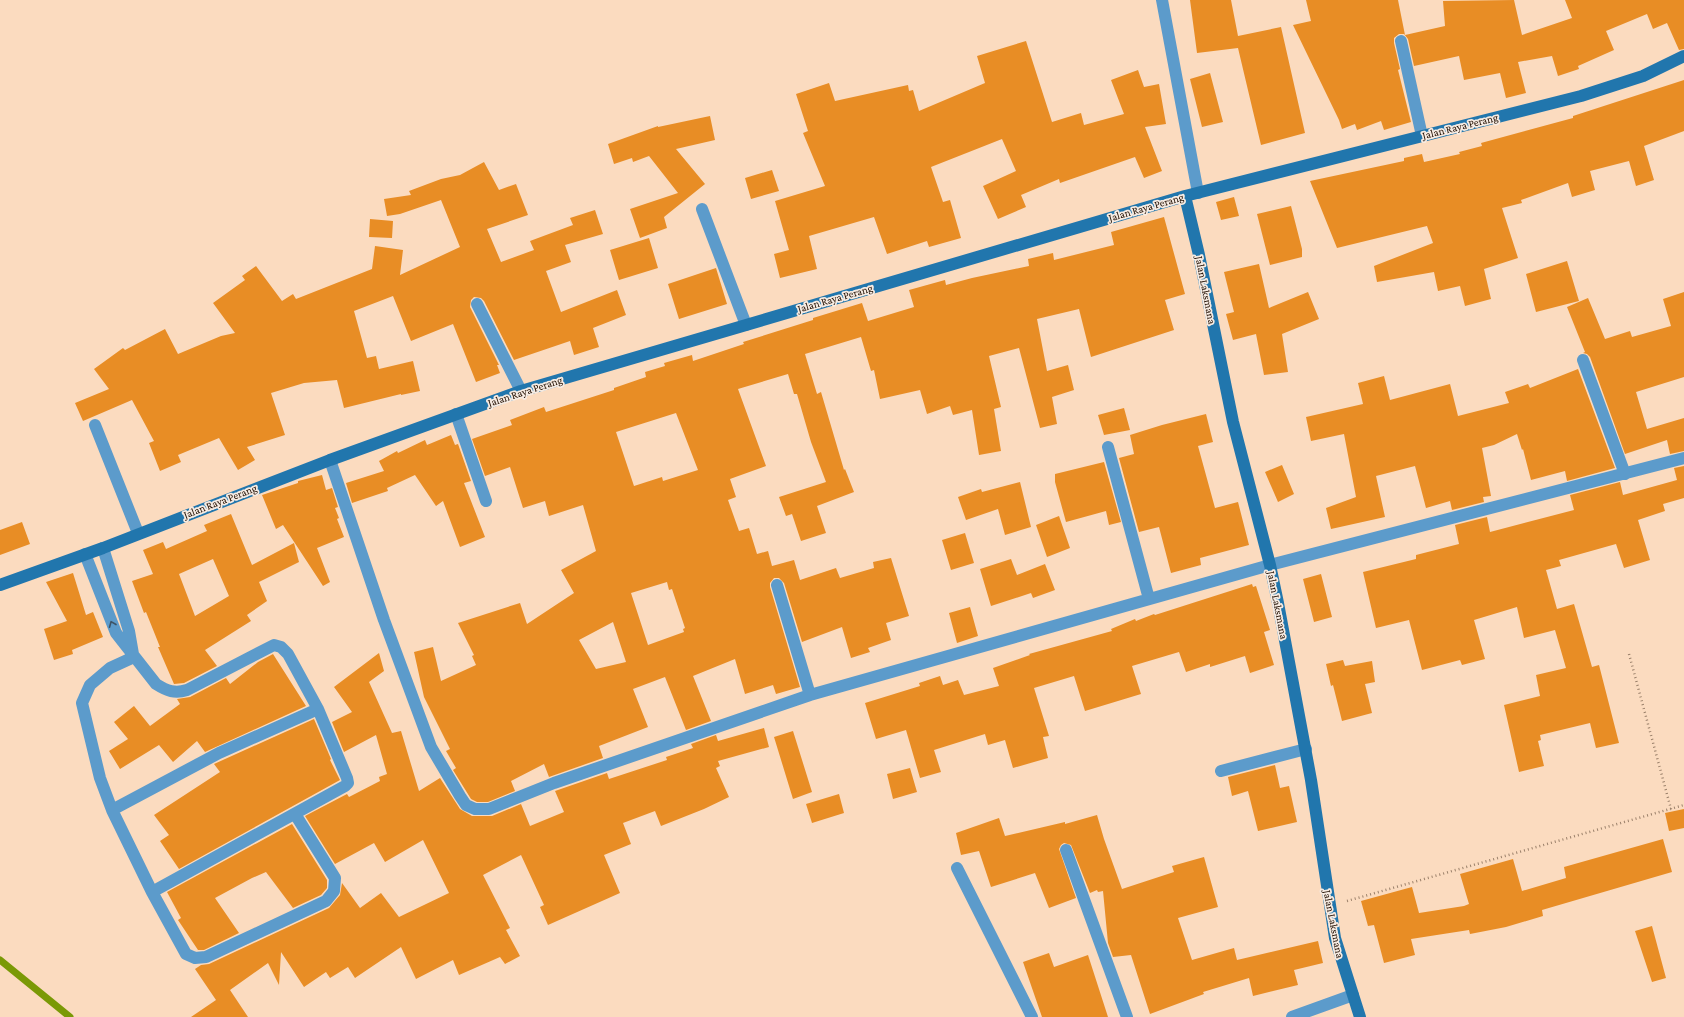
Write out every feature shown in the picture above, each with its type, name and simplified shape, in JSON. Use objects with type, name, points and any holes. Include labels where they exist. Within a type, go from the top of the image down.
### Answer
[{"type":"main road","name":"Jalan Raya Perang","points":[[0,585],[102,548],[330,460],[521,392],[746,324],[1185,196],[1198,194],[1581,96],[1643,76],[1684,56]]},
{"type":"main road","name":"Jalan Laksmana","points":[[1185,196],[1199,255],[1233,422],[1270,565],[1306,749],[1335,938],[1360,1017]]},
{"type":"street","points":[[1162,0],[1198,194]]},
{"type":"street","points":[[1401,41],[1422,136]]},
{"type":"street","points":[[702,208],[746,324]]},
{"type":"street","points":[[477,304],[521,392]]},
{"type":"street","points":[[1582,360],[1625,474]]},
{"type":"street","points":[[456,414],[486,501]]},
{"type":"street","points":[[95,425],[138,533]]},
{"type":"street","points":[[1108,447],[1150,599]]},
{"type":"street","points":[[330,460],[384,620],[431,747],[448,778],[466,805],[475,809],[489,809],[561,780],[810,695],[1270,565],[1684,458]]},
{"type":"street","points":[[102,548],[129,631],[134,657]]},
{"type":"street","points":[[85,554],[116,633],[156,684],[171,692],[178,693],[188,690],[274,645],[281,647],[288,654],[318,709],[348,783],[295,814],[152,892]]},
{"type":"street","points":[[777,585],[810,695]]},
{"type":"street","points":[[134,657],[110,668],[90,685],[82,703],[100,778],[112,810],[152,892],[186,954],[195,958],[206,957],[326,901],[334,890],[336,878],[295,814]]},
{"type":"street","points":[[112,810],[218,753],[318,709]]},
{"type":"street","points":[[1221,771],[1306,749]]},
{"type":"street","points":[[1066,850],[1127,1017]]},
{"type":"street","points":[[957,868],[1032,1017]]},
{"type":"street","points":[[1292,1017],[1353,995]]},
{"type":"path","points":[[1629,654],[1671,809]]},
{"type":"path","points":[[1329,906],[1684,805]]},
{"type":"building","points":[[1190,0],[1231,0],[1238,36],[1281,27],[1305,133],[1261,145],[1238,48],[1197,53]]},
{"type":"building","points":[[1306,0],[1398,0],[1405,35],[1445,26],[1443,1],[1514,0],[1522,35],[1572,18],[1565,0],[1684,0],[1684,49],[1679,50],[1667,23],[1653,29],[1647,14],[1606,31],[1614,50],[1578,66],[1579,69],[1558,76],[1552,56],[1518,62],[1526,93],[1506,98],[1500,73],[1464,80],[1459,56],[1414,66],[1408,39],[1404,34],[1399,34],[1394,38],[1394,43],[1400,69],[1398,70],[1411,122],[1384,130],[1381,121],[1357,130],[1355,124],[1342,129],[1293,25],[1311,21]]},
{"type":"building","points":[[1026,41],[1052,122],[1081,113],[1084,125],[1124,114],[1111,80],[1138,70],[1144,87],[1159,84],[1166,124],[1145,127],[1162,171],[1144,178],[1135,157],[1060,183],[1059,179],[1021,195],[1026,207],[998,219],[983,186],[1016,171],[1002,139],[931,167],[943,202],[950,200],[961,238],[929,247],[927,241],[887,254],[874,217],[809,236],[817,269],[780,278],[774,254],[789,250],[775,201],[825,186],[803,133],[808,131],[796,94],[829,83],[835,101],[908,85],[909,91],[913,90],[919,111],[985,83],[977,56]]},
{"type":"building","points":[[1210,73],[1223,122],[1202,127],[1190,79]]},
{"type":"building","points":[[1684,80],[1684,131],[1644,146],[1654,180],[1636,186],[1629,161],[1590,171],[1595,190],[1572,197],[1568,183],[1521,200],[1522,203],[1502,208],[1518,258],[1484,269],[1491,299],[1465,306],[1460,286],[1438,291],[1434,272],[1377,282],[1374,266],[1433,243],[1427,226],[1337,248],[1310,181],[1404,161],[1404,158],[1422,154],[1424,162],[1460,154],[1459,152],[1482,146],[1481,143],[1573,118],[1573,116]]},
{"type":"building","points":[[710,116],[715,140],[676,149],[705,184],[664,217],[667,228],[640,238],[630,209],[678,193],[649,156],[633,162],[632,158],[614,164],[608,144],[658,126]]},
{"type":"building","points":[[484,162],[499,190],[516,184],[528,215],[487,229],[501,262],[534,250],[530,241],[573,225],[570,218],[595,210],[603,234],[565,245],[571,262],[546,271],[561,312],[617,290],[626,315],[593,328],[599,347],[574,355],[570,341],[514,360],[484,301],[481,298],[474,297],[471,300],[470,307],[499,365],[497,365],[500,373],[476,382],[453,324],[411,341],[393,296],[354,311],[367,358],[376,356],[379,369],[413,361],[420,391],[401,394],[344,408],[337,380],[304,383],[271,393],[285,435],[247,447],[255,460],[238,470],[219,438],[178,455],[181,462],[160,471],[149,443],[154,441],[132,400],[83,421],[75,403],[109,389],[94,369],[123,348],[125,350],[165,329],[178,354],[221,336],[235,333],[213,303],[245,280],[242,276],[256,266],[282,301],[293,294],[296,299],[372,269],[375,246],[403,250],[400,275],[460,247],[441,200],[400,214],[387,216],[384,199],[411,195],[409,191],[441,179],[460,175]]},
{"type":"building","points":[[772,170],[779,191],[751,199],[745,178]]},
{"type":"building","points":[[1234,197],[1239,216],[1221,220],[1216,202]]},
{"type":"building","points":[[1291,206],[1302,249],[1302,257],[1270,265],[1257,214]]},
{"type":"building","points":[[1164,217],[1185,294],[1165,300],[1174,330],[1091,357],[1079,309],[1037,319],[1047,371],[1068,365],[1074,390],[1052,397],[1057,424],[1040,428],[1019,348],[989,356],[1001,407],[994,409],[1001,451],[979,455],[972,410],[953,415],[950,406],[927,414],[920,390],[880,399],[874,370],[871,371],[861,337],[805,354],[817,394],[821,392],[844,470],[845,469],[854,492],[817,506],[826,533],[801,541],[792,514],[786,516],[779,497],[826,482],[811,442],[797,394],[794,394],[788,374],[738,389],[766,466],[730,479],[736,497],[728,500],[739,531],[749,528],[757,554],[768,551],[772,566],[794,560],[800,580],[836,568],[840,578],[874,568],[873,562],[891,558],[909,616],[886,623],[891,640],[868,648],[870,652],[851,658],[842,627],[802,642],[784,583],[779,578],[774,578],[770,583],[770,587],[800,687],[776,694],[773,685],[745,694],[735,659],[693,676],[711,721],[686,730],[665,677],[633,689],[648,727],[599,746],[603,758],[549,777],[544,764],[511,781],[515,791],[488,802],[477,802],[471,799],[453,770],[456,768],[446,751],[450,749],[424,697],[414,652],[433,647],[441,681],[476,665],[472,656],[474,655],[458,623],[520,603],[527,624],[574,593],[561,570],[596,551],[583,505],[549,516],[545,501],[523,508],[510,467],[485,476],[472,439],[512,425],[510,420],[544,407],[546,412],[614,390],[614,388],[646,377],[645,372],[665,366],[664,363],[692,355],[693,361],[744,344],[743,342],[862,303],[868,321],[914,307],[909,290],[945,280],[946,285],[1029,266],[1028,259],[1053,253],[1054,260],[1114,245],[1111,232]],"holes":[[[676,413],[698,470],[663,481],[662,477],[634,486],[616,432]],[[667,582],[669,590],[672,589],[685,628],[683,629],[684,632],[648,645],[631,593]],[[613,622],[626,662],[596,669],[579,640]]]},
{"type":"building","points":[[370,219],[393,221],[392,238],[369,237]]},
{"type":"building","points":[[649,238],[658,268],[619,280],[610,250]]},
{"type":"building","points":[[1567,261],[1579,301],[1536,312],[1526,274]]},
{"type":"building","points":[[1259,264],[1269,308],[1308,292],[1319,319],[1282,334],[1288,372],[1264,375],[1256,334],[1233,340],[1226,314],[1234,312],[1224,272]]},
{"type":"building","points":[[716,268],[727,304],[679,319],[668,284]]},
{"type":"building","points":[[1684,292],[1684,377],[1636,392],[1647,429],[1684,418],[1684,451],[1670,454],[1667,440],[1625,454],[1590,357],[1583,353],[1585,352],[1567,307],[1588,298],[1605,339],[1630,331],[1632,337],[1671,326],[1663,299]]},
{"type":"building","points":[[1578,369],[1615,468],[1567,481],[1565,471],[1531,480],[1523,449],[1522,450],[1517,434],[1494,445],[1482,448],[1491,496],[1483,497],[1484,502],[1452,510],[1450,501],[1426,508],[1415,466],[1376,476],[1385,517],[1331,529],[1326,508],[1356,497],[1344,434],[1311,441],[1306,417],[1363,404],[1358,383],[1384,376],[1390,400],[1450,384],[1458,416],[1509,403],[1505,392],[1528,384],[1530,388]]},
{"type":"building","points":[[1124,408],[1130,430],[1104,435],[1098,415]]},
{"type":"building","points":[[1206,414],[1213,442],[1198,446],[1215,508],[1238,502],[1249,545],[1200,558],[1201,565],[1171,573],[1159,527],[1139,532],[1119,458],[1134,454],[1130,435]]},
{"type":"building","points":[[451,435],[455,445],[458,444],[471,481],[464,483],[485,537],[460,547],[443,501],[436,506],[415,475],[387,488],[388,491],[352,503],[346,483],[384,471],[379,461],[397,451],[398,453],[425,440],[427,445]]},
{"type":"building","points":[[1104,462],[1121,522],[1109,525],[1106,511],[1066,522],[1055,482],[1055,474]]},
{"type":"building","points":[[1282,465],[1294,494],[1278,502],[1265,472]]},
{"type":"building","points":[[1684,466],[1684,498],[1663,504],[1665,511],[1638,520],[1650,560],[1624,568],[1616,544],[1559,560],[1561,566],[1546,570],[1557,609],[1574,604],[1592,667],[1599,665],[1619,743],[1596,748],[1590,723],[1540,735],[1541,740],[1538,741],[1544,766],[1519,772],[1504,705],[1540,696],[1536,675],[1566,668],[1555,630],[1524,638],[1517,607],[1474,620],[1485,659],[1462,665],[1460,660],[1422,670],[1409,620],[1376,628],[1363,572],[1416,559],[1416,555],[1459,544],[1455,525],[1487,517],[1490,532],[1574,510],[1570,495],[1620,482],[1623,495],[1677,480],[1674,468]]},
{"type":"building","points":[[322,475],[326,490],[332,488],[338,507],[335,508],[339,518],[337,519],[344,537],[317,548],[330,582],[323,586],[283,525],[276,529],[262,495],[298,483],[298,481]]},
{"type":"building","points":[[1020,482],[1031,527],[1005,535],[998,509],[966,520],[958,497],[981,489],[982,492]]},
{"type":"building","points":[[231,514],[252,565],[294,543],[299,562],[259,582],[267,601],[247,615],[251,621],[205,650],[217,666],[184,683],[174,684],[158,647],[160,647],[146,612],[144,613],[132,581],[153,574],[143,550],[163,542],[166,549],[207,531],[204,525]],"holes":[[[213,559],[229,596],[195,616],[179,574]]]},
{"type":"building","points":[[1059,516],[1070,548],[1047,557],[1036,525]]},
{"type":"building","points":[[22,522],[30,544],[0,555],[0,530]]},
{"type":"building","points":[[965,533],[974,563],[951,570],[942,540]]},
{"type":"building","points":[[1011,559],[1017,575],[1045,564],[1055,590],[1033,598],[1031,593],[991,606],[980,569]]},
{"type":"building","points":[[73,573],[86,615],[93,612],[103,637],[72,650],[73,654],[54,660],[44,629],[67,621],[46,582]]},
{"type":"building","points":[[1321,574],[1332,617],[1314,622],[1303,579]]},
{"type":"building","points":[[1252,584],[1253,587],[1256,586],[1270,630],[1264,632],[1274,665],[1250,673],[1245,656],[1210,667],[1210,664],[1186,672],[1179,652],[1132,666],[1141,694],[1085,711],[1074,676],[1034,688],[1049,736],[1043,737],[1048,758],[1013,768],[1005,740],[988,745],[985,734],[934,750],[941,772],[920,778],[906,730],[876,739],[865,703],[920,686],[919,683],[940,676],[943,685],[958,680],[964,695],[999,686],[993,668],[1030,655],[1029,654],[1112,631],[1111,629],[1135,619],[1136,621]]},
{"type":"building","points":[[970,607],[978,636],[957,643],[949,613]]},
{"type":"building","points":[[379,653],[384,671],[369,682],[392,733],[401,731],[419,791],[440,778],[460,809],[472,816],[492,816],[521,804],[530,826],[564,812],[555,791],[607,773],[609,779],[667,760],[666,757],[693,748],[691,744],[716,735],[718,741],[764,728],[769,747],[718,761],[720,766],[716,768],[729,797],[704,809],[661,826],[655,811],[623,823],[631,844],[604,855],[620,893],[548,925],[540,907],[544,905],[521,855],[483,875],[510,928],[506,930],[520,956],[505,964],[500,957],[459,975],[453,960],[416,979],[401,947],[355,978],[348,967],[330,978],[326,972],[304,987],[281,952],[279,985],[268,963],[230,990],[248,1017],[191,1017],[216,1000],[195,969],[201,965],[209,964],[329,908],[340,895],[342,883],[360,908],[381,893],[399,917],[449,893],[423,840],[385,862],[374,843],[335,864],[305,816],[347,794],[349,797],[380,781],[379,777],[387,774],[376,735],[344,752],[332,722],[352,712],[334,687]]},
{"type":"building","points":[[273,654],[306,706],[205,752],[197,741],[173,762],[159,745],[120,769],[109,751],[128,739],[114,722],[134,706],[150,726],[180,704],[177,699],[190,697],[226,678],[230,684],[258,662]]},
{"type":"building","points":[[1343,660],[1345,666],[1372,661],[1375,682],[1365,684],[1372,713],[1342,721],[1326,664]]},
{"type":"building","points":[[314,719],[331,759],[330,760],[340,780],[179,869],[160,841],[169,835],[154,815],[220,772],[214,764]]},
{"type":"building","points":[[793,731],[812,792],[793,799],[774,737]]},
{"type":"building","points":[[1275,765],[1280,788],[1289,786],[1297,822],[1258,831],[1248,791],[1232,796],[1228,777]]},
{"type":"building","points":[[910,768],[917,792],[893,799],[887,774]]},
{"type":"building","points":[[839,794],[844,813],[812,823],[806,804]]},
{"type":"building","points":[[1684,809],[1684,828],[1669,831],[1665,813]]},
{"type":"building","points":[[1097,815],[1122,889],[1174,872],[1172,866],[1204,857],[1218,907],[1178,918],[1192,960],[1234,948],[1237,960],[1318,941],[1323,963],[1294,970],[1298,985],[1253,996],[1249,978],[1203,992],[1204,994],[1150,1014],[1131,955],[1113,957],[1108,943],[1103,891],[1098,892],[1097,890],[1090,893],[1071,845],[1064,843],[1059,849],[1076,898],[1049,908],[1035,873],[991,887],[979,851],[961,855],[956,833],[999,818],[1005,836],[1065,822],[1065,824]]},
{"type":"building","points":[[292,824],[327,880],[327,888],[321,895],[293,908],[266,872],[252,878],[215,898],[239,933],[204,950],[198,950],[178,920],[181,918],[167,892]]},
{"type":"building","points":[[1663,839],[1672,872],[1542,910],[1543,916],[1506,927],[1470,934],[1469,930],[1411,939],[1415,955],[1384,963],[1374,925],[1368,926],[1361,901],[1412,887],[1419,913],[1464,906],[1469,904],[1460,874],[1513,859],[1522,891],[1566,878],[1564,867]]},
{"type":"building","points":[[1652,926],[1666,978],[1652,982],[1635,931]]},
{"type":"building","points":[[1049,953],[1054,967],[1088,955],[1108,1017],[1042,1017],[1023,962]]},
{"type":"waterway","points":[[0,960],[70,1017]]}]
